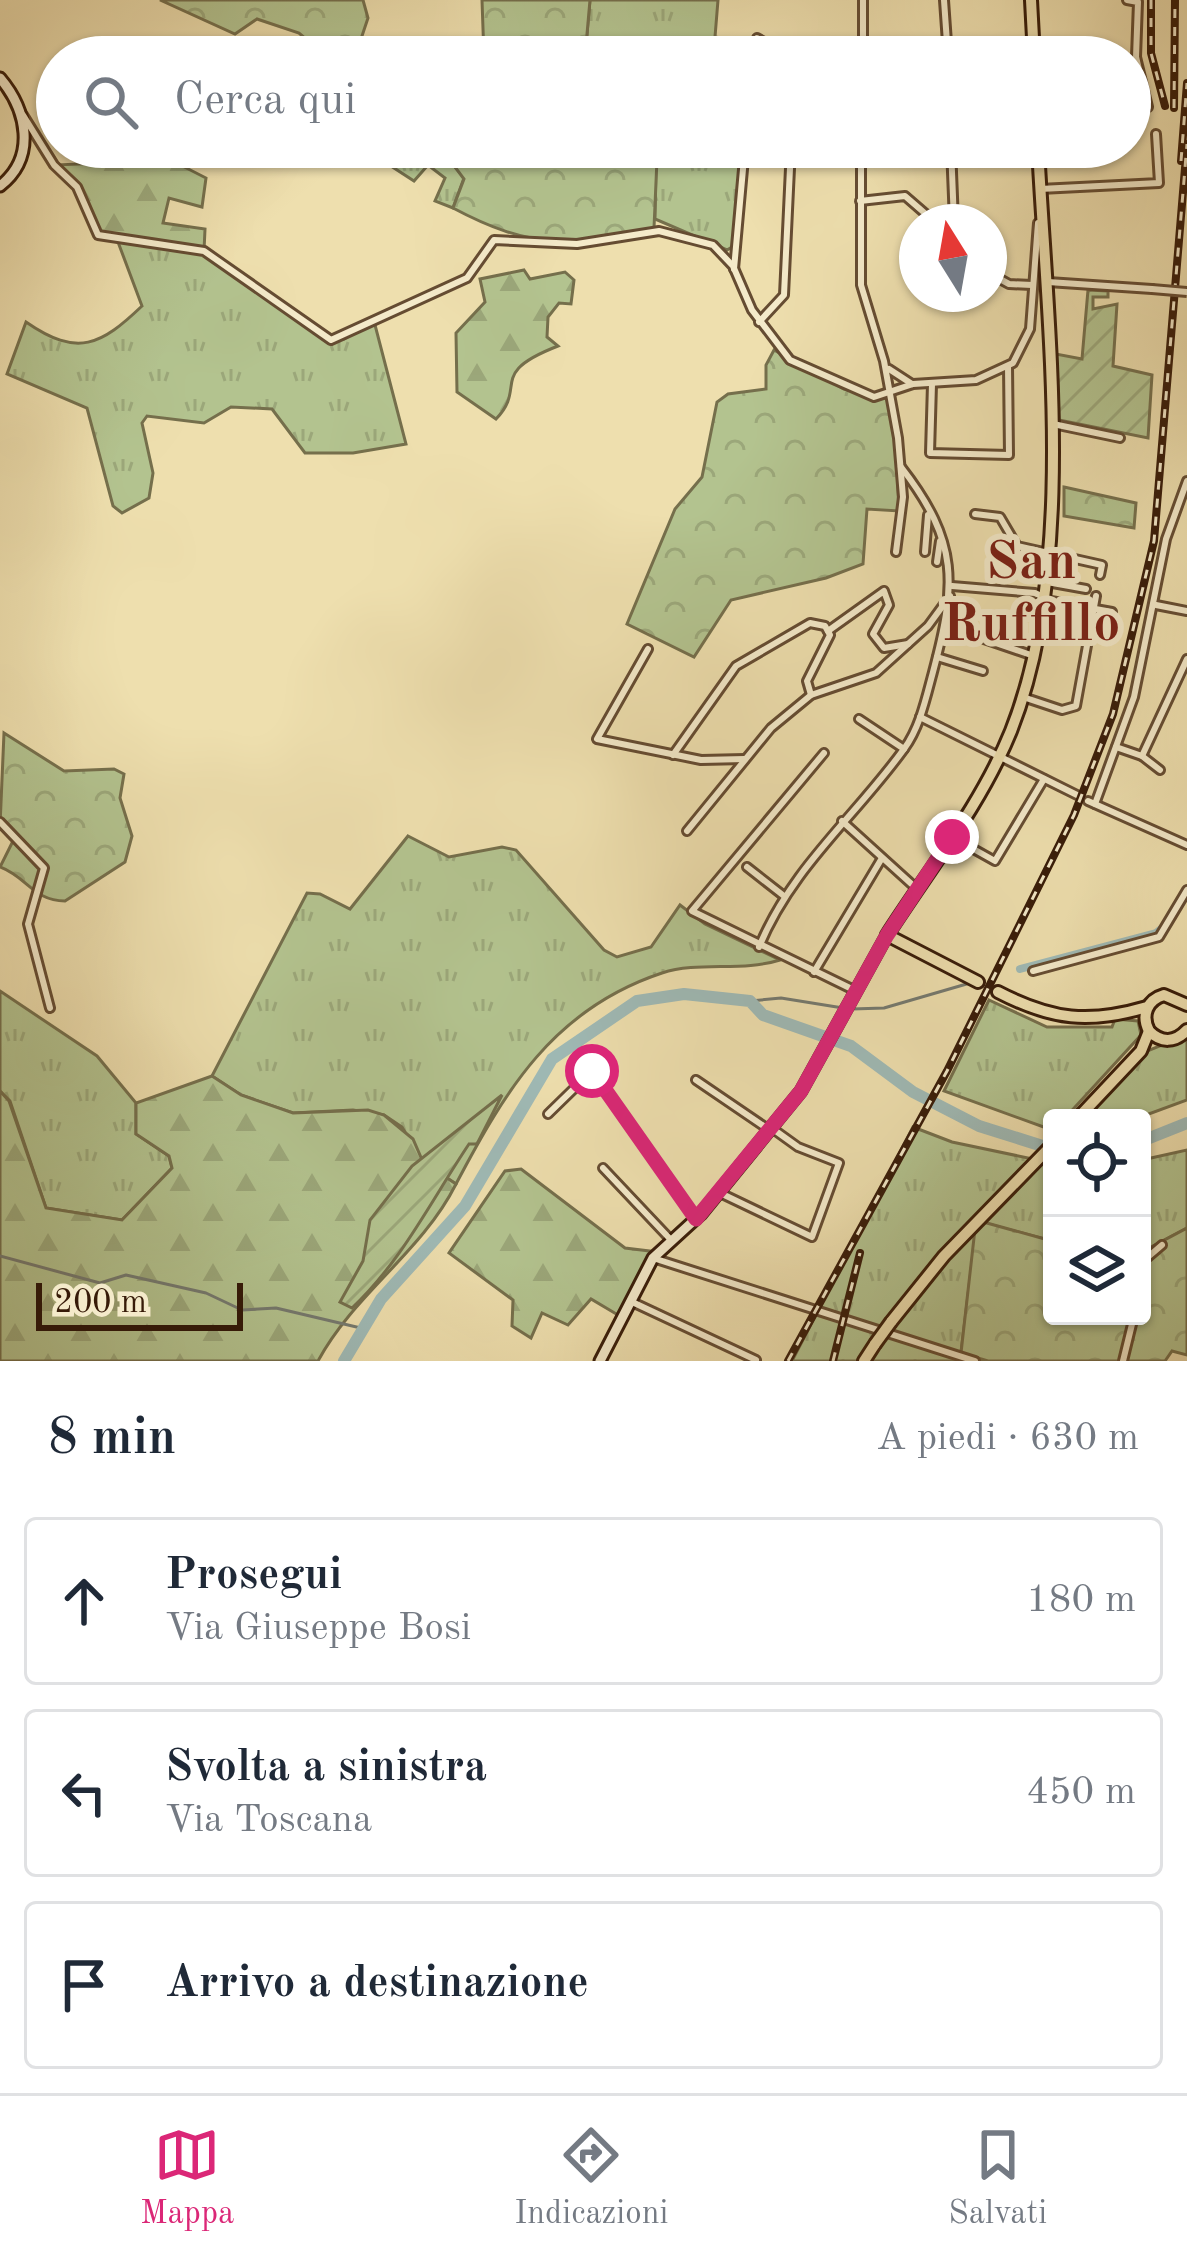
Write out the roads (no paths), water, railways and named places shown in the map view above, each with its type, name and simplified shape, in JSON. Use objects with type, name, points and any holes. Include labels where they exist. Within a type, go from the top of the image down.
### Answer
[{"type":"main road","points":[[1031,0],[1033,36]]},
{"type":"main road","points":[[0,78],[23,115],[22,160],[0,186]]},
{"type":"main road","points":[[600,1361],[653,1258],[696,1219],[808,1078],[887,935],[1000,756],[1023,697],[1048,554],[1051,423],[1038,283],[1039,168]]},
{"type":"main road","points":[[887,935],[978,982]]},
{"type":"main road","points":[[998,992],[1066,1020],[1124,1014],[1147,1007],[1159,996],[1181,992],[1187,1005]]},
{"type":"main road","points":[[1141,1051],[1147,1007]]},
{"type":"main road","points":[[1124,1014],[1161,1040]]},
{"type":"main road","points":[[1087,1109],[1141,1051],[1161,1040],[1175,1040],[1187,1030]]},
{"type":"main road","points":[[864,1361],[891,1322],[1043,1154]]},
{"type":"street","points":[[863,0],[863,36]]},
{"type":"street","points":[[944,0],[947,36]]},
{"type":"street","points":[[1127,0],[1138,2],[1135,36]]},
{"type":"street","points":[[23,115],[36,136]]},
{"type":"street","points":[[1040,189],[1159,183],[1156,134]]},
{"type":"street","points":[[57,168],[77,187],[98,235],[205,250],[331,340],[467,278],[494,239],[585,244],[659,231],[713,245],[734,269],[759,322],[798,366],[864,395],[886,394],[913,384],[976,380],[1008,366],[1028,340],[1038,283]]},
{"type":"street","points":[[734,269],[743,168]]},
{"type":"street","points":[[759,322],[784,295],[790,168]]},
{"type":"street","points":[[861,168],[861,285],[884,361],[901,467],[896,552]]},
{"type":"street","points":[[952,168],[953,204]]},
{"type":"street","points":[[860,201],[905,196],[914,204]]},
{"type":"street","points":[[1007,283],[1187,292]]},
{"type":"street","points":[[884,361],[895,376],[913,384]]},
{"type":"street","points":[[932,382],[930,453],[1009,455],[1008,366]]},
{"type":"street","points":[[1051,423],[1120,437]]},
{"type":"street","points":[[759,947],[784,896],[904,749],[920,717],[952,590],[941,538],[901,467]]},
{"type":"street","points":[[1187,482],[1166,539],[1156,605],[1116,747],[1091,802],[1187,844]]},
{"type":"street","points":[[925,552],[928,512]]},
{"type":"street","points":[[975,514],[998,516],[1011,543],[1102,565],[1100,575]]},
{"type":"street","points":[[937,562],[941,538]]},
{"type":"street","points":[[1044,581],[1086,590]]},
{"type":"street","points":[[952,590],[1041,596],[1112,612]]},
{"type":"street","points":[[687,831],[771,728],[811,695],[859,683],[908,644],[952,590]]},
{"type":"street","points":[[811,695],[807,681],[826,650],[828,631],[884,591],[890,605],[873,634],[884,647],[908,644]]},
{"type":"street","points":[[1023,697],[1062,710],[1076,706],[1096,596]]},
{"type":"street","points":[[1156,605],[1187,610]]},
{"type":"street","points":[[673,755],[736,666],[810,622],[828,631]]},
{"type":"street","points":[[946,626],[1031,655]]},
{"type":"street","points":[[648,649],[597,739],[673,755],[748,758]]},
{"type":"street","points":[[937,657],[982,670]]},
{"type":"street","points":[[1140,756],[1187,659]]},
{"type":"street","points":[[920,717],[1077,795]]},
{"type":"street","points":[[859,719],[904,749]]},
{"type":"street","points":[[1116,747],[1160,770]]},
{"type":"street","points":[[824,753],[692,911],[853,996]]},
{"type":"street","points":[[952,837],[995,861],[1043,779]]},
{"type":"street","points":[[842,820],[917,889]]},
{"type":"street","points":[[0,822],[44,868],[28,924],[50,1007]]},
{"type":"street","points":[[814,972],[882,858]]},
{"type":"street","points":[[746,867],[784,896]]},
{"type":"street","points":[[1033,970],[1159,937],[1187,890]]},
{"type":"street","points":[[548,1114],[592,1071],[696,1219]]},
{"type":"street","points":[[696,1080],[798,1147],[839,1163],[812,1237],[718,1192]]},
{"type":"street","points":[[603,1168],[670,1240]]},
{"type":"street","points":[[1151,1254],[1162,1245]]},
{"type":"street","points":[[653,1258],[975,1361]]},
{"type":"street","points":[[630,1301],[756,1360]]},
{"type":"street","points":[[1123,1361],[1131,1325]]},
{"type":"waterway","points":[[1020,969],[1156,933],[1166,925]]},
{"type":"waterway","points":[[852,1009],[884,1008],[970,983]]},
{"type":"waterway","points":[[344,1361],[381,1299],[465,1206],[552,1059],[637,1001],[684,994],[750,1001],[763,1015],[851,1046],[913,1092],[979,1126],[1043,1146]]},
{"type":"waterway","points":[[750,1001],[781,998],[843,1008]]},
{"type":"waterway","points":[[1151,1137],[1187,1123]]},
{"type":"waterway","points":[[0,1256],[100,1283],[126,1275],[206,1293],[242,1310],[276,1308],[365,1329]]},
{"type":"railway","points":[[1151,0],[1151,53],[1165,106]]},
{"type":"railway","points":[[1174,108],[1175,0]]},
{"type":"railway","points":[[1181,161],[1187,83]]},
{"type":"railway","points":[[788,1361],[947,1071],[1074,815],[1113,714],[1154,541],[1187,144]]},
{"type":"railway","points":[[833,1361],[860,1253]]},
{"type":"district","name":"San Ruffillo","points":[[1031,590]]}]
